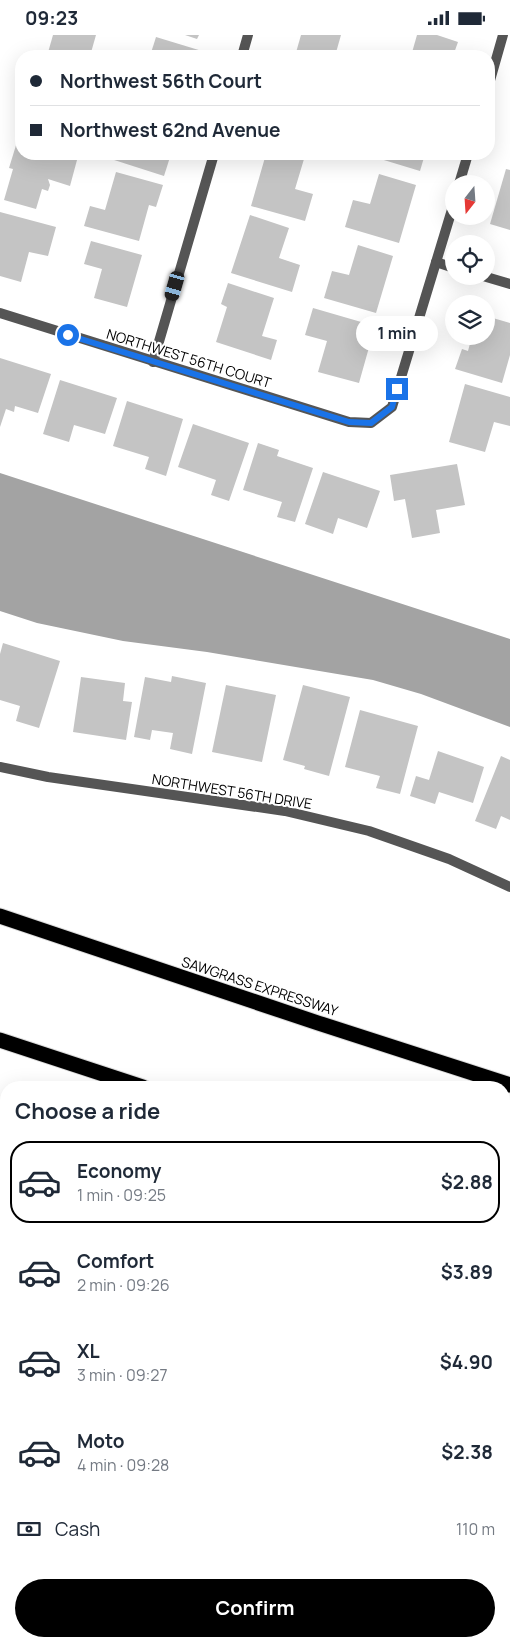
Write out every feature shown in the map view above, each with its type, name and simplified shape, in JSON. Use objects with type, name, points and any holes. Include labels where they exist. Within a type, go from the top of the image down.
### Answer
[{"type":"highway","name":"SAWGRASS EXPRESSWAY","points":[[0,916],[498,1081]]},
{"type":"highway","points":[[0,1040],[125,1081]]},
{"type":"street","points":[[244,50],[248,35]]},
{"type":"street","points":[[495,63],[503,35]]},
{"type":"street","points":[[153,362],[212,160]]},
{"type":"street","points":[[462,175],[466,160]]},
{"type":"street","points":[[445,264],[436,262],[447,225]]},
{"type":"street","name":"NORTHWEST 56TH COURT","points":[[0,313],[349,422],[371,423],[392,407],[436,262]]},
{"type":"street","points":[[495,280],[510,284]]},
{"type":"street","name":"NORTHWEST 56TH DRIVE","points":[[0,767],[48,777],[285,811],[369,831],[449,859],[510,887]]},
{"type":"shaded area","points":[[0,473],[510,639],[510,727],[421,694],[373,680],[207,652],[123,641],[37,623],[0,611]]},
{"type":"building","points":[[53,35],[96,35],[92,50],[49,50]]},
{"type":"building","points":[[185,35],[199,35],[197,39]]},
{"type":"building","points":[[301,35],[341,35],[337,50],[297,50]]},
{"type":"building","points":[[417,35],[437,35],[458,42],[455,50],[413,50]]},
{"type":"building","points":[[156,37],[199,50],[152,50]]},
{"type":"building","points":[[15,148],[15,160],[77,160],[70,186],[48,179],[50,185],[48,191],[42,189],[36,209],[4,200],[13,169],[9,168]]},
{"type":"building","points":[[114,160],[169,160],[164,176]]},
{"type":"building","points":[[264,160],[304,160],[295,189],[313,194],[305,221],[251,206]]},
{"type":"building","points":[[384,160],[423,160],[420,171]]},
{"type":"building","points":[[506,169],[510,170],[510,230],[493,225],[495,225],[495,207]]},
{"type":"building","points":[[116,172],[163,185],[156,207],[149,205],[139,241],[84,226],[90,206],[105,210]]},
{"type":"building","points":[[379,174],[416,185],[399,243],[345,227],[353,200],[370,204]]},
{"type":"building","points":[[0,212],[56,227],[48,256],[29,252],[21,282],[0,276]]},
{"type":"building","points":[[250,215],[289,228],[279,258],[300,265],[292,292],[231,273]]},
{"type":"building","points":[[91,241],[142,255],[127,307],[94,298],[102,269],[84,264]]},
{"type":"building","points":[[358,245],[393,256],[376,313],[324,298],[332,271],[349,275]]},
{"type":"building","points":[[228,283],[274,298],[262,336],[277,340],[271,360],[216,342],[227,307],[221,304]]},
{"type":"building","points":[[313,308],[375,326],[359,383],[318,372],[327,341],[305,335]]},
{"type":"building","points":[[495,319],[510,323],[510,355],[502,383],[455,369],[462,349],[468,351],[470,345],[495,345]]},
{"type":"building","points":[[0,358],[51,374],[38,413],[15,406],[14,412],[6,409],[0,427]]},
{"type":"building","points":[[60,380],[117,398],[105,434],[74,425],[69,442],[43,434]]},
{"type":"building","points":[[465,384],[510,397],[510,426],[494,422],[485,452],[449,442]]},
{"type":"building","points":[[127,401],[183,419],[166,476],[145,469],[149,457],[113,446]]},
{"type":"building","points":[[193,424],[249,443],[229,501],[211,495],[216,480],[178,467]]},
{"type":"building","points":[[258,443],[279,450],[277,456],[313,468],[295,522],[277,517],[282,502],[243,490]]},
{"type":"building","points":[[457,464],[465,505],[436,510],[440,533],[412,538],[405,499],[394,501],[390,475]]},
{"type":"building","points":[[323,472],[380,491],[367,528],[338,518],[333,534],[305,524]]},
{"type":"building","points":[[3,643],[60,661],[39,728],[16,721],[20,706],[0,700],[0,654]]},
{"type":"building","points":[[172,676],[206,683],[192,754],[170,749],[173,733],[152,730],[150,740],[134,737],[145,677],[171,682]]},
{"type":"building","points":[[81,677],[125,683],[123,701],[132,702],[126,740],[73,732]]},
{"type":"building","points":[[226,685],[276,695],[262,762],[212,752]]},
{"type":"building","points":[[303,685],[350,697],[329,776],[304,769],[305,766],[283,760]]},
{"type":"building","points":[[360,710],[418,726],[400,794],[376,788],[380,776],[345,767]]},
{"type":"building","points":[[438,751],[484,767],[473,803],[439,792],[435,804],[410,796],[416,776],[429,780]]},
{"type":"building","points":[[501,756],[510,760],[510,820],[501,816],[496,829],[475,821]]},
{"type":"route","points":[[68,335],[349,422],[371,423],[392,407],[397,389]]}]
